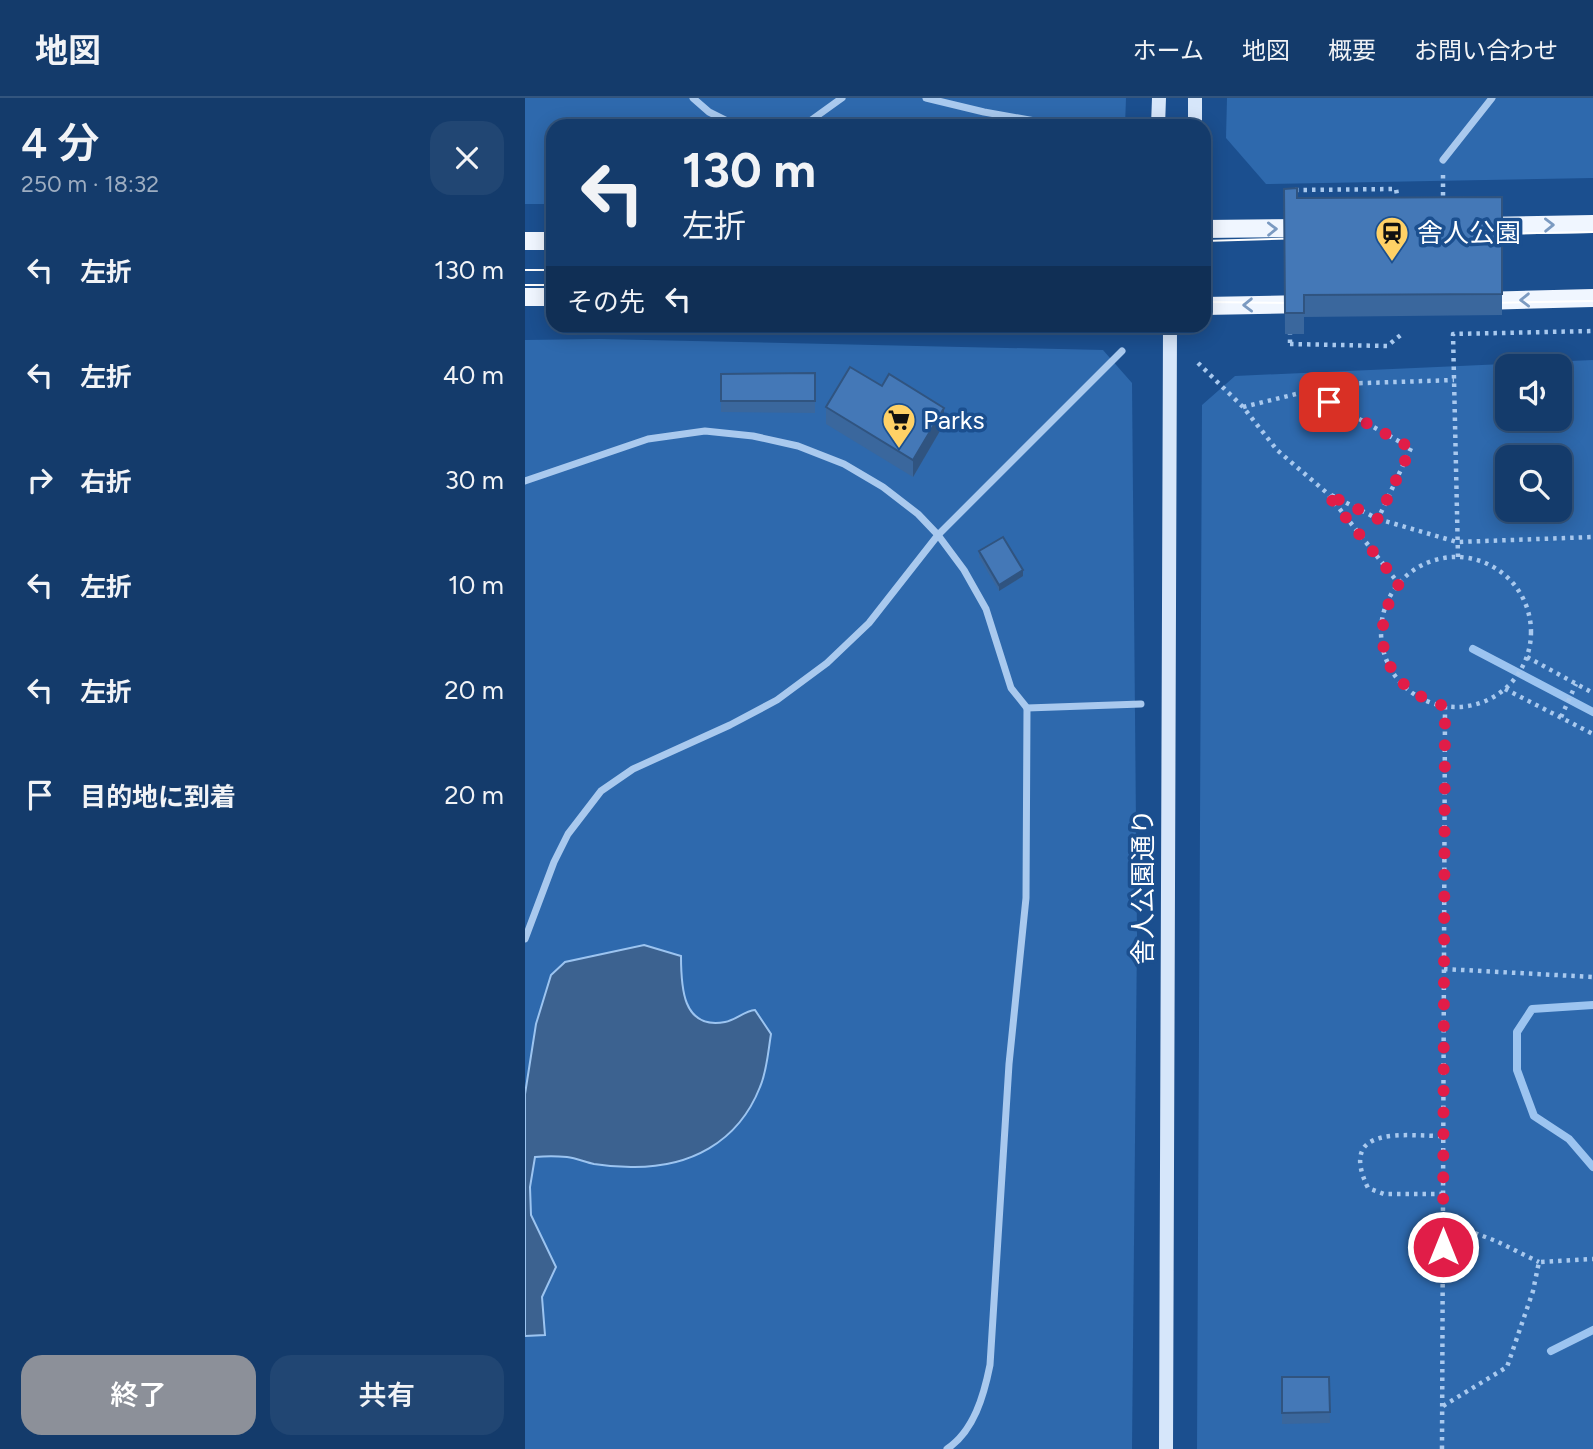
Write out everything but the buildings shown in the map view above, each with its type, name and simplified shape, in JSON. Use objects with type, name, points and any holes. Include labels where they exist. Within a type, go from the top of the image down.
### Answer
[{"type":"main road","points":[[1469,226],[1593,224]]},
{"type":"main road","points":[[1211,229],[1331,228]]},
{"type":"main road","points":[[525,241],[546,241]]},
{"type":"main road","points":[[525,297],[546,297]]},
{"type":"main road","points":[[1469,301],[1593,298]]},
{"type":"main road","points":[[1211,306],[1317,304]]},
{"type":"street","points":[[694,98],[709,112],[723,119]]},
{"type":"street","points":[[813,119],[842,98]]},
{"type":"street","points":[[926,98],[1024,119]]},
{"type":"street","points":[[1158,119],[1159,98]]},
{"type":"street","points":[[1195,98],[1195,119]]},
{"type":"street","points":[[1443,160],[1492,98]]},
{"type":"street","name":"舎人公園通り","points":[[1166,1449],[1170,333]]},
{"type":"street","points":[[525,939],[554,862],[568,834],[601,791],[633,769],[730,725],[777,700],[827,663],[869,624],[938,536],[1122,351]]},
{"type":"street","points":[[525,481],[648,439],[705,431],[753,436],[798,446],[844,464],[883,487],[918,514],[964,569],[986,610],[1011,688],[1027,708],[1026,898],[1009,1064],[990,1365],[984,1391],[971,1422],[947,1449]]},
{"type":"street","points":[[1027,708],[1140,704]]},
{"type":"path","points":[[1443,160],[1443,202]]},
{"type":"path","points":[[1287,190],[1396,188],[1398,202]]},
{"type":"path","points":[[1289,318],[1290,344],[1387,346],[1402,334]]},
{"type":"path","points":[[1458,557],[1453,334],[1593,331]]},
{"type":"path","points":[[1198,363],[1243,407],[1277,450],[1327,494],[1399,584]]},
{"type":"path","points":[[1243,407],[1337,384],[1454,380]]},
{"type":"path","points":[[1337,384],[1329,402],[1411,448],[1378,519]]},
{"type":"path","points":[[1327,494],[1378,519],[1457,542],[1593,537]]},
{"type":"path","points":[[1458,557],[1473,559],[1500,571],[1520,593],[1531,621],[1532,638],[1527,657],[1505,689],[1492,698],[1461,707],[1429,702],[1409,690],[1394,673],[1386,658],[1382,628],[1390,597],[1399,584],[1419,567],[1432,561],[1458,557]]},
{"type":"path","points":[[1527,657],[1593,693]]},
{"type":"path","points":[[1561,718],[1576,684]]},
{"type":"path","points":[[1505,689],[1593,734]]},
{"type":"path","points":[[1443,1449],[1445,706]]},
{"type":"path","points":[[1444,969],[1593,977]]},
{"type":"path","points":[[1443,1194],[1384,1194],[1368,1188],[1362,1175],[1362,1153],[1369,1142],[1383,1136],[1444,1136]]},
{"type":"path","points":[[1443,1220],[1539,1262],[1593,1259]]},
{"type":"path","points":[[1443,1406],[1507,1367],[1533,1291],[1539,1262]]},
{"type":"shaded area","points":[[525,98],[1126,98],[1125,119],[546,119],[546,204],[525,204]]},
{"type":"shaded area","points":[[1227,98],[1593,98],[1593,178],[1266,184],[1226,138]]},
{"type":"shaded area","points":[[599,339],[1103,350],[1132,383],[1137,935],[1132,1449],[525,1449],[525,340]]},
{"type":"shaded area","points":[[1593,360],[1593,1449],[1197,1449],[1202,405],[1235,376],[1495,364],[1495,431],[1572,431],[1572,361]]},
{"type":"shaded area","points":[[644,945],[681,956],[687,1003],[692,1013],[700,1019],[711,1023],[725,1022],[755,1010],[771,1034],[766,1068],[751,1107],[739,1123],[725,1137],[692,1157],[673,1163],[631,1167],[594,1164],[567,1157],[535,1157],[530,1187],[531,1215],[556,1267],[542,1297],[545,1335],[525,1336],[525,1094],[536,1024],[551,975],[565,962]]},
{"type":"waterway","points":[[1473,649],[1593,712]]},
{"type":"waterway","points":[[1593,1005],[1532,1009],[1517,1032],[1517,1070],[1534,1116],[1569,1139],[1593,1167]]},
{"type":"waterway","points":[[1551,1351],[1593,1330]]},
{"type":"tram line","points":[[1484,234],[1593,232]]},
{"type":"tram line","points":[[1211,241],[1305,238]]},
{"type":"tram line","points":[[525,270],[546,270]]},
{"type":"tram line","points":[[525,285],[546,285]]},
{"type":"tram line","points":[[1485,303],[1593,301]]},
{"type":"tram line","points":[[1211,302],[1303,303]]},
{"type":"place","name":"舎人公園","points":[[1392,263]]},
{"type":"place","name":"Parks","points":[[899,450]]},
{"type":"route","points":[[1329,402],[1411,448],[1378,519],[1327,494],[1399,584],[1390,597],[1382,628],[1386,658],[1394,673],[1415,695],[1445,706],[1443,1247]]}]
